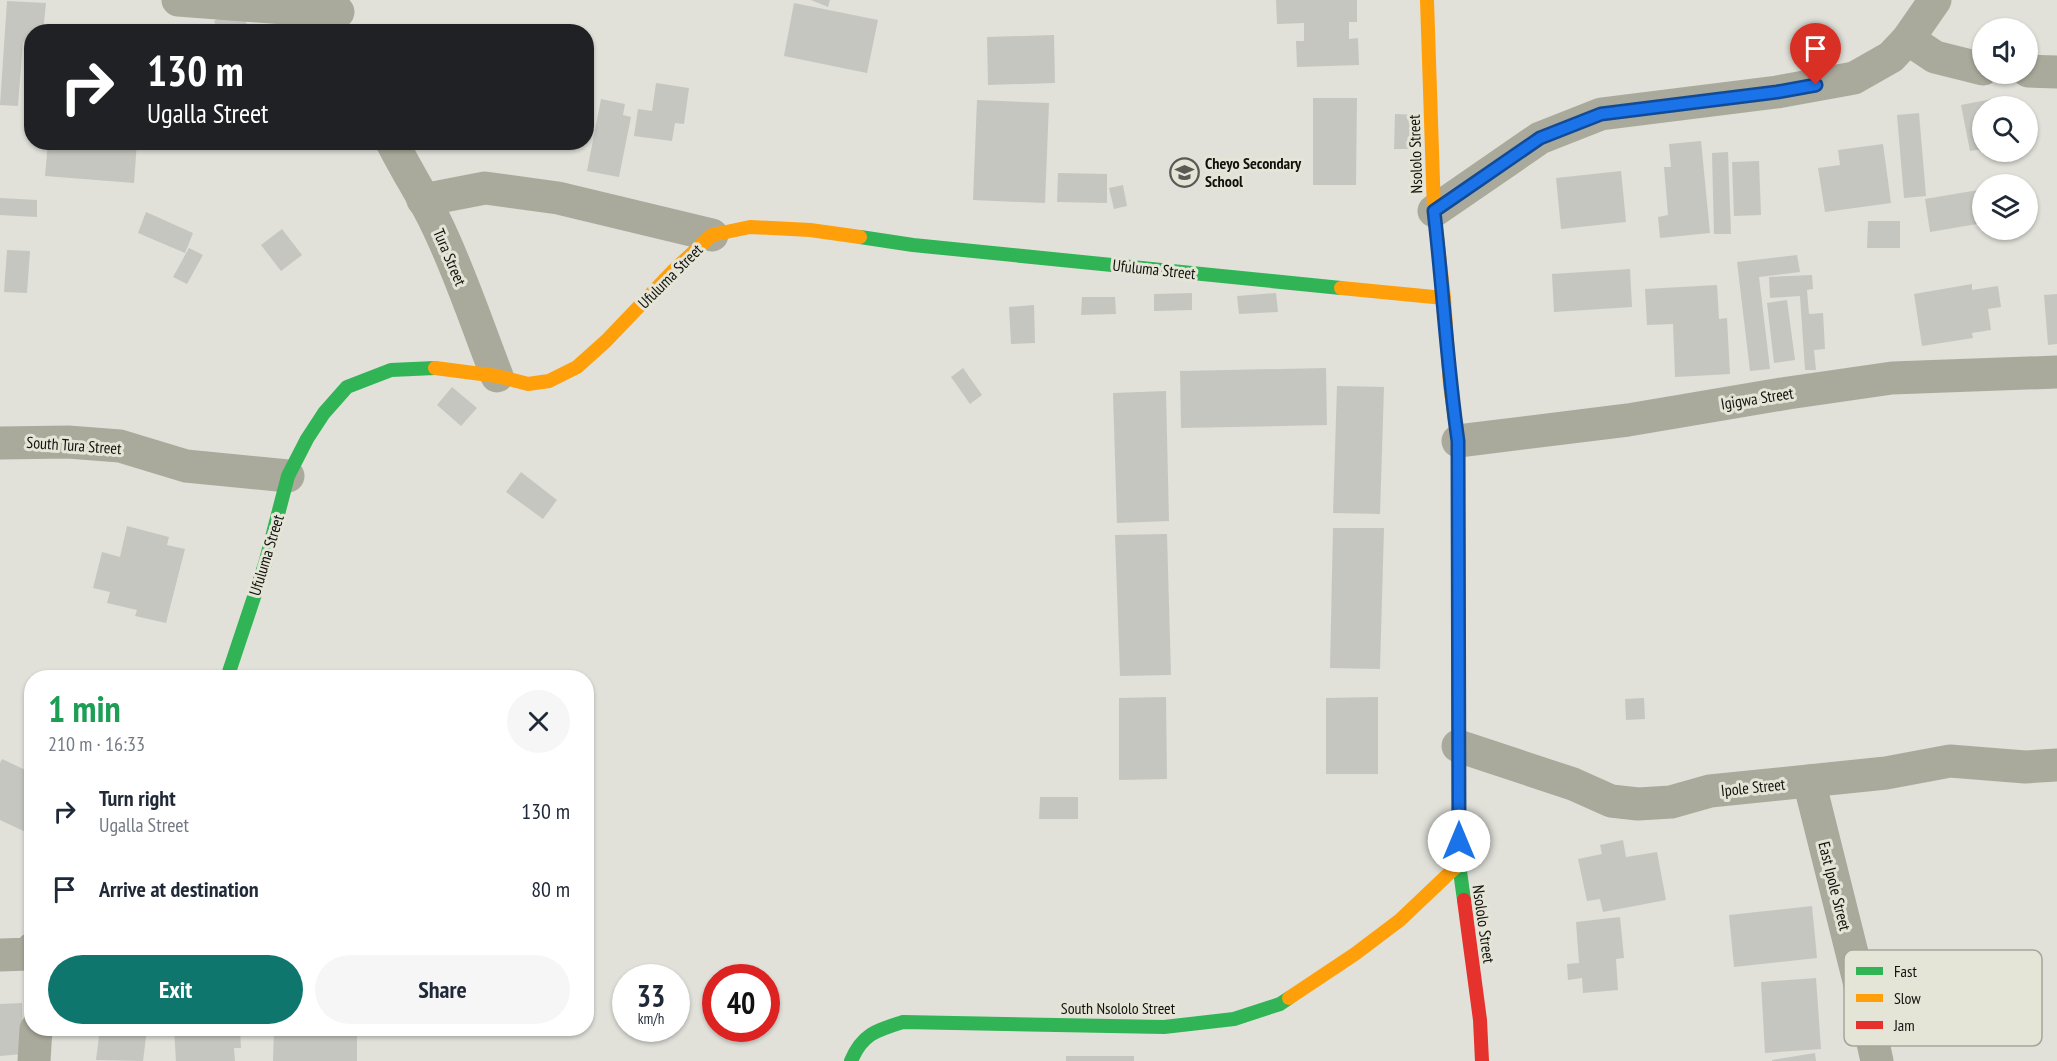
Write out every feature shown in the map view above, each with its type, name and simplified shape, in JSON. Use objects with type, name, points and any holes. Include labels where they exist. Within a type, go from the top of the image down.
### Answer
[{"type":"street","points":[[178,0],[340,14]]},
{"type":"street","name":"Nsololo Street","points":[[1426,0],[1434,211],[1444,298],[1450,385],[1458,441],[1459,864],[1480,1020],[1482,1061]]},
{"type":"street","points":[[1434,211],[1540,138],[1601,114],[1777,92],[1854,78],[1892,57],[1908,39],[1935,0]]},
{"type":"street","points":[[1908,39],[1935,57],[1972,66]]},
{"type":"street","points":[[2038,71],[2057,72]]},
{"type":"street","name":"Tura Street","points":[[396,150],[435,221],[458,271],[475,322],[497,376]]},
{"type":"street","points":[[423,200],[485,189],[558,198],[712,235]]},
{"type":"street","name":"Ufuluma Street","points":[[230,670],[264,564],[288,476],[306,439],[324,413],[347,387],[391,370],[441,368],[497,376],[528,384],[549,381],[577,367],[712,235],[750,227],[810,230],[913,245],[1444,298]]},
{"type":"street","name":"Igigwa Street","points":[[1458,441],[1629,420],[1892,378],[2057,372]]},
{"type":"street","name":"South Tura Street","points":[[0,443],[68,442],[120,446],[186,466],[288,476]]},
{"type":"street","name":"Ipole Street","points":[[1458,746],[1573,784],[1611,801],[1638,804],[1671,802],[1710,791],[1886,772],[1950,761],[2025,767],[2057,765]]},
{"type":"street","name":"East Ipole Street","points":[[1809,781],[1851,950]]},
{"type":"street","name":"South Nsololo Street","points":[[851,1061],[854,1052],[869,1033],[903,1022],[1164,1027],[1234,1019],[1280,1004],[1355,954],[1400,920],[1459,864]]},
{"type":"street","points":[[34,1061],[36,1036]]},
{"type":"street","name":"East Ipole Street","points":[[1873,1046],[1876,1061]]},
{"type":"building","points":[[811,0],[830,0],[828,7]]},
{"type":"building","points":[[1276,0],[1357,0],[1357,22],[1349,22],[1349,39],[1358,38],[1359,65],[1297,67],[1296,41],[1304,41],[1304,23],[1277,24]]},
{"type":"building","points":[[7,1],[46,3],[44,24],[24,24],[18,106],[0,105]]},
{"type":"building","points":[[794,3],[878,20],[867,73],[784,56]]},
{"type":"building","points":[[239,8],[247,24],[215,24],[214,21]]},
{"type":"building","points":[[1054,35],[1055,83],[988,85],[987,37]]},
{"type":"building","points":[[656,83],[689,88],[684,124],[675,123],[672,141],[634,136],[638,109],[652,111]]},
{"type":"building","points":[[1313,98],[1357,98],[1356,185],[1313,185]]},
{"type":"building","points":[[601,99],[625,104],[623,115],[631,117],[619,177],[587,171],[591,150],[594,150],[594,135]]},
{"type":"building","points":[[977,100],[1049,103],[1045,203],[973,200]]},
{"type":"building","points":[[1972,103],[1972,151],[1970,151],[1961,105]]},
{"type":"building","points":[[1919,113],[1926,196],[1904,198],[1897,115]]},
{"type":"building","points":[[1395,114],[1418,115],[1418,149],[1394,149]]},
{"type":"building","points":[[1701,141],[1710,233],[1660,238],[1658,217],[1668,215],[1664,167],[1671,167],[1669,144]]},
{"type":"building","points":[[1883,144],[1891,203],[1825,212],[1818,168],[1840,165],[1838,150]]},
{"type":"building","points":[[47,150],[136,150],[134,183],[45,176]]},
{"type":"building","points":[[1728,152],[1731,234],[1714,234],[1712,153]]},
{"type":"building","points":[[1759,161],[1761,215],[1734,216],[1732,162]]},
{"type":"building","points":[[1621,171],[1626,222],[1561,229],[1556,178]]},
{"type":"building","points":[[1058,173],[1107,174],[1107,203],[1057,202]]},
{"type":"building","points":[[1123,185],[1127,206],[1114,209],[1109,188]]},
{"type":"building","points":[[1972,191],[1972,225],[1930,232],[1925,199]]},
{"type":"building","points":[[0,198],[37,200],[37,217],[0,215]]},
{"type":"building","points":[[146,212],[193,233],[185,253],[138,233]]},
{"type":"building","points":[[1868,221],[1900,221],[1900,248],[1867,248]]},
{"type":"building","points":[[282,229],[302,255],[281,271],[261,245]]},
{"type":"building","points":[[189,248],[203,255],[187,284],[173,277]]},
{"type":"building","points":[[7,250],[30,251],[27,293],[4,292]]},
{"type":"building","points":[[1797,255],[1800,272],[1759,277],[1770,369],[1750,371],[1737,262]]},
{"type":"building","points":[[1630,269],[1632,307],[1554,312],[1552,274]]},
{"type":"building","points":[[1812,275],[1813,289],[1807,290],[1809,314],[1823,313],[1825,349],[1814,350],[1816,370],[1805,370],[1800,296],[1770,298],[1769,277]]},
{"type":"building","points":[[1972,284],[1972,290],[1998,286],[2001,307],[1988,309],[1991,330],[1972,333],[1973,338],[1922,346],[1914,294]]},
{"type":"building","points":[[1717,285],[1719,319],[1727,318],[1730,374],[1675,377],[1673,324],[1647,325],[1645,289]]},
{"type":"building","points":[[1192,293],[1192,310],[1154,311],[1154,294]]},
{"type":"building","points":[[1276,293],[1278,312],[1239,314],[1237,296]]},
{"type":"building","points":[[2057,294],[2057,344],[2048,345],[2044,295]]},
{"type":"building","points":[[1082,297],[1115,297],[1116,314],[1081,315]]},
{"type":"building","points":[[1787,300],[1795,360],[1774,363],[1767,303]]},
{"type":"building","points":[[1034,305],[1035,343],[1011,344],[1009,307]]},
{"type":"building","points":[[963,368],[982,395],[970,404],[951,377]]},
{"type":"building","points":[[1326,368],[1327,425],[1181,428],[1180,371]]},
{"type":"building","points":[[1337,386],[1384,387],[1380,514],[1333,513]]},
{"type":"building","points":[[452,387],[477,408],[461,426],[437,405]]},
{"type":"building","points":[[1166,391],[1169,521],[1117,523],[1113,393]]},
{"type":"building","points":[[521,472],[557,500],[543,519],[506,492]]},
{"type":"building","points":[[127,526],[169,537],[167,545],[185,549],[166,623],[135,616],[137,610],[107,603],[110,592],[93,588],[102,552],[120,557]]},
{"type":"building","points":[[1333,528],[1384,528],[1380,669],[1330,668]]},
{"type":"building","points":[[1167,534],[1171,675],[1120,676],[1115,535]]},
{"type":"building","points":[[1166,697],[1167,779],[1119,780],[1119,698]]},
{"type":"building","points":[[1378,697],[1378,774],[1326,774],[1326,698]]},
{"type":"building","points":[[1644,698],[1645,719],[1626,720],[1625,699]]},
{"type":"building","points":[[2,759],[24,769],[24,831],[0,820],[0,763]]},
{"type":"building","points":[[1040,797],[1078,797],[1078,819],[1039,819]]},
{"type":"building","points":[[1623,840],[1626,857],[1657,852],[1666,900],[1603,912],[1600,899],[1587,901],[1578,859],[1602,854],[1600,845]]},
{"type":"building","points":[[1812,906],[1817,958],[1734,967],[1729,915]]},
{"type":"building","points":[[1620,917],[1624,958],[1616,959],[1618,990],[1583,993],[1582,978],[1568,980],[1567,964],[1579,963],[1576,922]]},
{"type":"building","points":[[1816,978],[1821,1049],[1765,1053],[1761,982]]},
{"type":"building","points":[[22,1003],[23,1054],[0,1056],[0,1004]]},
{"type":"building","points":[[99,1036],[146,1036],[143,1061],[96,1060]]},
{"type":"building","points":[[174,1036],[240,1036],[241,1048],[234,1048],[235,1061],[176,1061]]},
{"type":"building","points":[[274,1036],[357,1036],[357,1061],[273,1061]]},
{"type":"building","points":[[1815,1053],[1816,1061],[1772,1061],[1772,1060]]},
{"type":"building","points":[[1066,1056],[1134,1056],[1134,1061],[1066,1061]]},
{"type":"traffic: fast","points":[[860,237],[913,245],[1341,288]]},
{"type":"traffic: fast","points":[[230,670],[265,564],[288,476],[307,439],[324,413],[347,387],[391,370],[435,368]]},
{"type":"traffic: fast","points":[[1458,515],[1459,864],[1464,900]]},
{"type":"traffic: fast","points":[[851,1061],[860,1045],[871,1034],[903,1022],[1164,1027],[1234,1019],[1280,1004],[1289,998]]},
{"type":"traffic: slow","points":[[1427,0],[1434,211],[1444,298],[1450,385],[1458,441],[1458,515]]},
{"type":"traffic: slow","points":[[435,368],[497,376],[528,384],[549,381],[577,367],[712,235],[750,227],[810,230],[860,237]]},
{"type":"traffic: slow","points":[[1341,288],[1444,298]]},
{"type":"traffic: slow","points":[[1289,998],[1355,954],[1400,920],[1459,864]]},
{"type":"traffic: jam","points":[[1464,900],[1480,1020],[1482,1061]]},
{"type":"place","name":"Cheyo Secondary School","points":[[1184,172]]},
{"type":"route","points":[[1459,841],[1458,441],[1450,385],[1444,298],[1434,211],[1540,138],[1601,114],[1816,85]]}]
